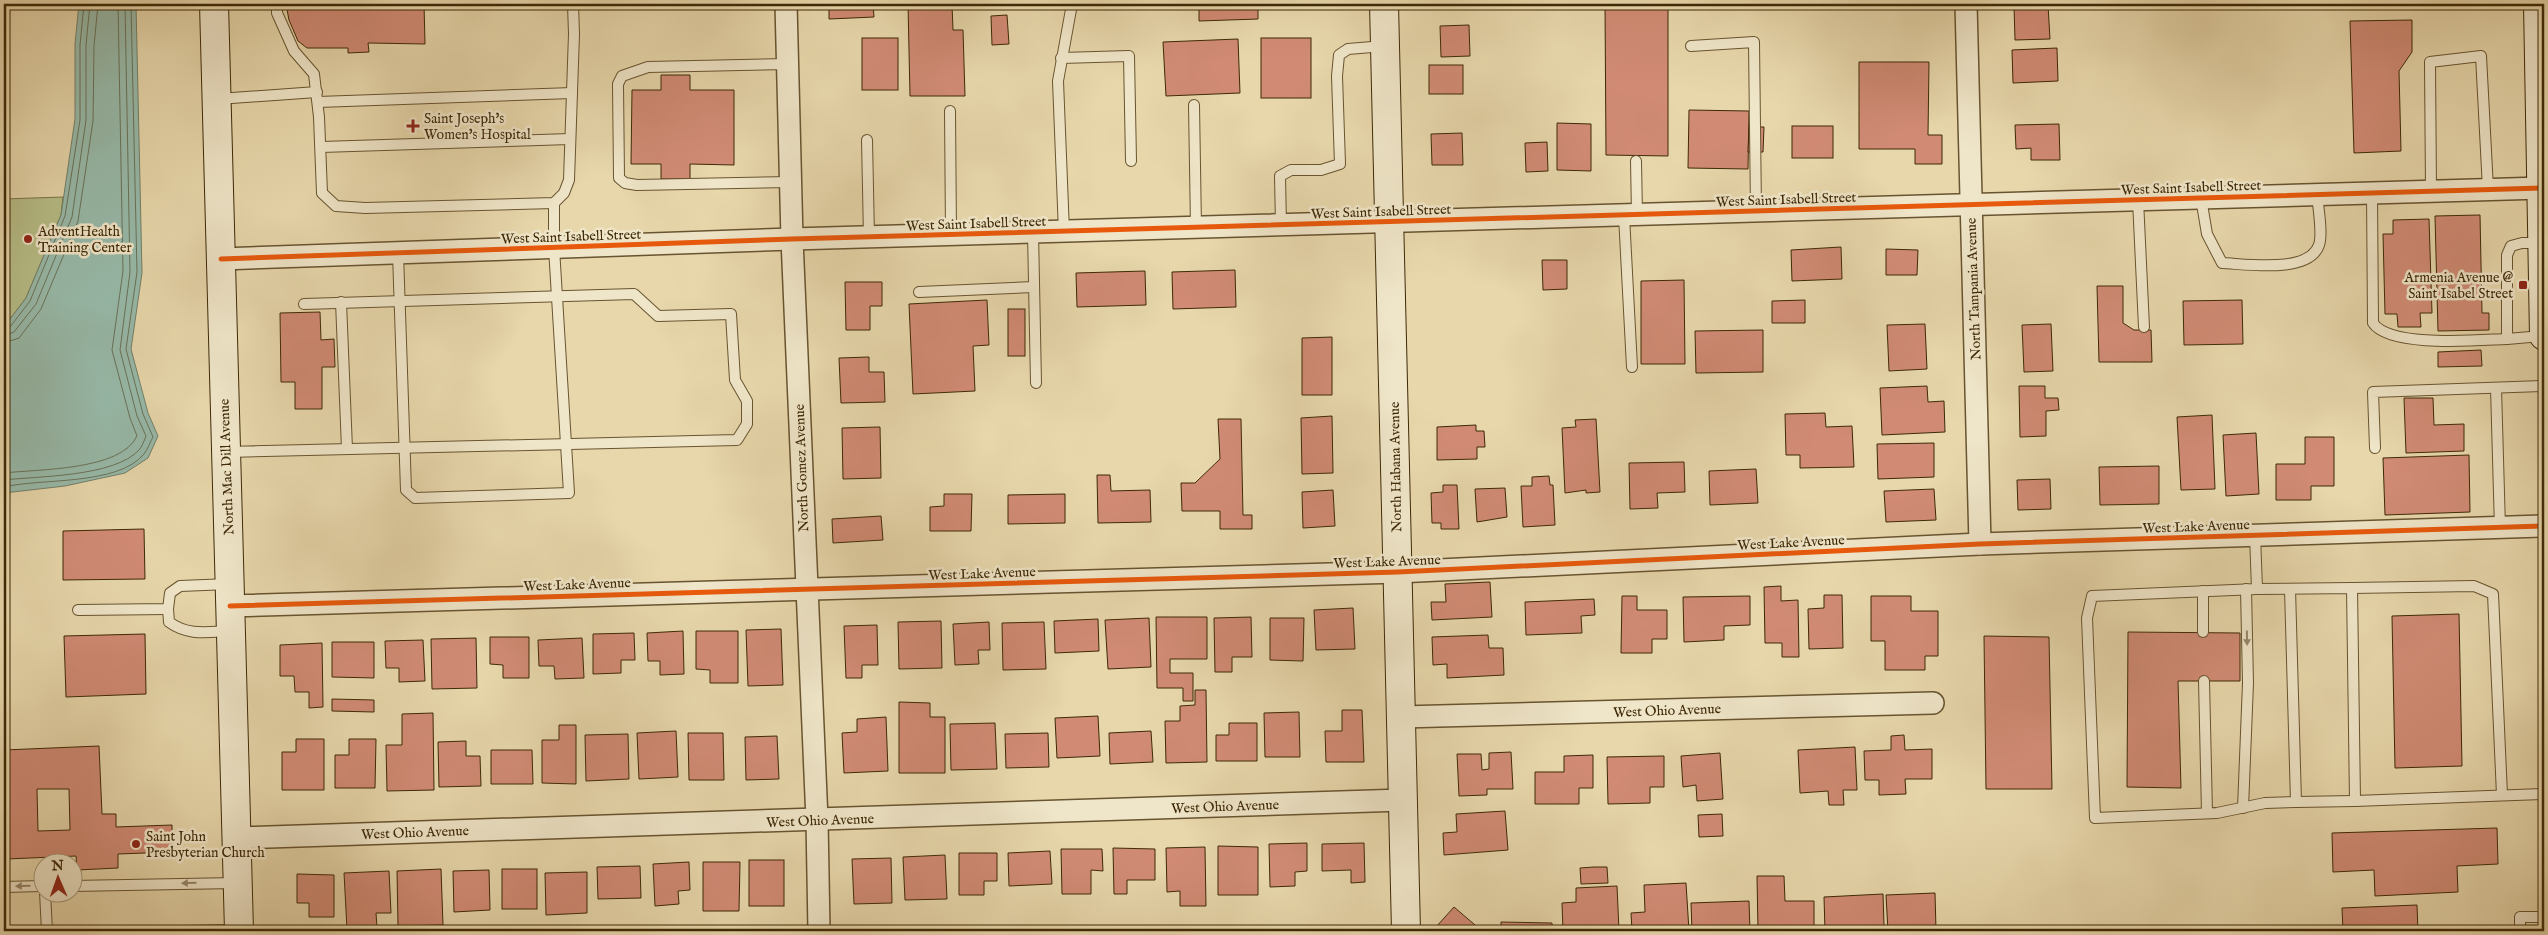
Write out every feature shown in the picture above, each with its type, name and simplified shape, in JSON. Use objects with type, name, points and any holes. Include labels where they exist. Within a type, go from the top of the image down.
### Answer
[{"type":"street","name":"North Mac Dill Avenue","points":[[214,4],[239,931]]},
{"type":"street","name":"North Gomez Avenue","points":[[786,4],[792,239],[820,931]]},
{"type":"street","name":"North Habana Avenue","points":[[1384,4],[1406,931]]},
{"type":"street","name":"North Tampania Avenue","points":[[1966,4],[1980,544]]},
{"type":"street","points":[[2540,9],[2544,336]]},
{"type":"street","name":"West Saint Isabell Street","points":[[221,259],[792,239],[2488,189],[2542,175]]},
{"type":"street","name":"West Lake Avenue","points":[[230,607],[1398,572],[1980,544],[2544,526]]},
{"type":"street","name":"West Ohio Avenue","points":[[1401,717],[1933,703]]},
{"type":"street","name":"West Ohio Avenue","points":[[236,838],[1403,800]]},
{"type":"lane","points":[[277,4],[277,13],[294,51],[314,74],[318,97],[322,193],[336,206],[420,208],[554,203]]},
{"type":"lane","points":[[398,253],[406,490],[415,498],[569,493],[554,248],[554,203],[564,192],[569,180],[573,4]]},
{"type":"lane","points":[[1064,232],[1058,81],[1072,4]]},
{"type":"lane","points":[[1262,4],[1288,4]]},
{"type":"lane","points":[[1691,46],[1754,42],[1756,212]]},
{"type":"lane","points":[[1282,226],[1280,176],[1291,170],[1321,170],[1340,164],[1337,76],[1339,55],[1348,49],[1385,46]]},
{"type":"lane","points":[[1061,58],[1129,56],[1131,161]]},
{"type":"lane","points":[[2431,191],[2430,62],[2481,56],[2488,189]]},
{"type":"lane","points":[[788,64],[648,67],[622,76],[618,84],[619,178],[624,184],[637,185],[790,182]]},
{"type":"lane","points":[[217,99],[572,93]]},
{"type":"lane","points":[[1194,104],[1196,228]]},
{"type":"lane","points":[[950,110],[951,235]]},
{"type":"lane","points":[[320,147],[570,139]]},
{"type":"lane","points":[[867,140],[869,237]]},
{"type":"lane","points":[[1632,367],[1630,215],[1636,161]]},
{"type":"lane","points":[[2372,193],[2373,323],[2378,330],[2390,335],[2418,339],[2507,339],[2544,336]]},
{"type":"lane","points":[[2201,198],[2207,234],[2222,264],[2288,265],[2307,260],[2316,252],[2320,243],[2317,194]]},
{"type":"lane","points":[[2138,200],[2144,326]]},
{"type":"lane","points":[[1033,232],[1036,383]]},
{"type":"lane","points":[[2507,339],[2508,255],[2511,246],[2522,243],[2542,243]]},
{"type":"lane","points":[[919,292],[1034,287]]},
{"type":"lane","points":[[226,452],[737,440],[747,424],[746,401],[735,380],[731,314],[658,316],[634,294],[304,304]]},
{"type":"lane","points":[[341,302],[347,449]]},
{"type":"lane","points":[[2375,448],[2373,392],[2544,386]]},
{"type":"lane","points":[[2496,388],[2500,528]]},
{"type":"lane","points":[[2255,535],[2257,589]]},
{"type":"lane","points":[[180,586],[230,607],[191,632],[178,628],[169,622],[170,593],[180,586]]},
{"type":"lane","points":[[2502,795],[2493,594],[2474,586],[2246,589],[2092,596],[2087,618],[2095,818],[2207,814],[2265,803],[2544,794]]},
{"type":"lane","points":[[2290,588],[2296,802]]},
{"type":"lane","points":[[2352,588],[2355,801]]},
{"type":"lane","points":[[2243,808],[2248,683],[2246,589]]},
{"type":"lane","points":[[2203,591],[2203,632]]},
{"type":"lane","points":[[78,610],[168,609]]},
{"type":"lane","points":[[2204,681],[2207,814]]},
{"type":"lane","points":[[82,886],[238,882]]},
{"type":"lane","points":[[4,887],[32,886]]},
{"type":"lane","points":[[46,902],[47,931]]},
{"type":"lane","points":[[2520,931],[2520,918],[2544,917]]},
{"type":"lane","points":[[183,931],[239,931]]},
{"type":"green space","name":"AdventHealth Training Center","points":[[63,197],[61,215],[26,298],[4,327],[4,199]]},
{"type":"water","points":[[79,4],[136,4],[142,273],[131,349],[148,413],[158,436],[148,458],[125,473],[65,486],[4,493],[4,327],[26,298],[61,215],[75,119],[75,44]]},
{"type":"building","points":[[286,4],[424,4],[425,44],[368,43],[369,52],[348,53],[348,48],[307,48],[298,41],[289,20]]},
{"type":"building","points":[[829,4],[873,4],[874,17],[829,19]]},
{"type":"building","points":[[908,4],[952,4],[953,30],[963,30],[965,96],[910,96]]},
{"type":"building","points":[[1199,4],[1258,4],[1258,19],[1199,21]]},
{"type":"building","points":[[1433,4],[1451,4],[1451,8],[1433,8]]},
{"type":"building","points":[[1605,4],[1668,4],[1668,156],[1606,155]]},
{"type":"building","points":[[2048,5],[2050,39],[2015,40],[2014,6]]},
{"type":"building","points":[[1007,15],[1009,44],[992,45],[991,16]]},
{"type":"building","points":[[2412,20],[2412,52],[2399,71],[2401,151],[2354,153],[2350,21]]},
{"type":"building","points":[[1469,25],[1470,56],[1441,57],[1440,26]]},
{"type":"building","points":[[862,38],[898,38],[898,90],[862,90]]},
{"type":"building","points":[[1261,38],[1311,38],[1311,98],[1261,98]]},
{"type":"building","points":[[1238,39],[1240,93],[1166,96],[1163,42]]},
{"type":"building","points":[[2057,48],[2058,81],[2013,83],[2012,50]]},
{"type":"building","points":[[1859,62],[1929,62],[1928,135],[1942,135],[1942,164],[1915,164],[1915,149],[1859,149]]},
{"type":"building","points":[[1429,65],[1463,65],[1463,94],[1429,94]]},
{"type":"building","points":[[661,75],[690,75],[690,90],[734,90],[734,165],[690,164],[690,179],[661,179],[661,164],[631,164],[632,90],[661,90]]},
{"type":"building","points":[[1689,110],[1749,111],[1748,169],[1688,168]]},
{"type":"building","points":[[1557,123],[1591,124],[1591,171],[1557,170]]},
{"type":"building","points":[[2059,124],[2060,160],[2031,160],[2031,148],[2016,149],[2015,125]]},
{"type":"building","points":[[1792,126],[1833,126],[1833,158],[1792,158]]},
{"type":"building","points":[[1749,127],[1764,127],[1763,152],[1748,152]]},
{"type":"building","points":[[1462,133],[1463,165],[1432,165],[1431,134]]},
{"type":"building","points":[[1547,142],[1548,171],[1526,172],[1525,143]]},
{"type":"building","points":[[2480,215],[2482,313],[2489,313],[2489,330],[2438,331],[2435,216]]},
{"type":"building","points":[[2429,219],[2432,313],[2420,313],[2421,327],[2398,327],[2397,314],[2385,314],[2383,234],[2393,234],[2393,220]]},
{"type":"building","points":[[1841,247],[1842,279],[1792,281],[1791,250]]},
{"type":"building","points":[[1886,249],[1918,250],[1917,275],[1886,275]]},
{"type":"building","points":[[1542,260],[1567,260],[1567,289],[1543,290]]},
{"type":"building","points":[[1235,270],[1236,307],[1173,309],[1172,272]]},
{"type":"building","points":[[1145,271],[1146,305],[1077,307],[1076,273]]},
{"type":"building","points":[[1684,280],[1685,364],[1641,364],[1641,281]]},
{"type":"building","points":[[845,282],[882,282],[882,306],[870,306],[870,330],[846,330]]},
{"type":"building","points":[[2097,286],[2123,286],[2123,323],[2134,330],[2151,330],[2152,362],[2099,362]]},
{"type":"building","points":[[987,300],[989,345],[973,346],[975,391],[913,394],[909,304]]},
{"type":"building","points":[[1805,300],[1805,323],[1772,323],[1772,301]]},
{"type":"building","points":[[2242,300],[2243,344],[2184,345],[2183,301]]},
{"type":"building","points":[[1008,309],[1025,309],[1025,356],[1008,356]]},
{"type":"building","points":[[320,312],[321,340],[334,339],[335,367],[322,367],[322,409],[295,409],[295,382],[281,382],[280,313]]},
{"type":"building","points":[[1925,324],[1927,369],[1889,371],[1887,325]]},
{"type":"building","points":[[2051,324],[2053,371],[2024,372],[2022,325]]},
{"type":"building","points":[[1763,330],[1763,372],[1696,373],[1695,331]]},
{"type":"building","points":[[1332,337],[1332,395],[1302,395],[1302,338]]},
{"type":"building","points":[[2481,350],[2482,366],[2438,367],[2438,352]]},
{"type":"building","points":[[869,357],[869,372],[884,372],[885,402],[841,403],[839,358]]},
{"type":"building","points":[[1927,386],[1928,402],[1944,401],[1945,432],[1882,435],[1880,388]]},
{"type":"building","points":[[2019,386],[2045,386],[2045,398],[2058,398],[2059,410],[2046,411],[2046,436],[2020,437]]},
{"type":"building","points":[[2404,398],[2433,398],[2434,425],[2464,424],[2464,451],[2406,453]]},
{"type":"building","points":[[1825,413],[1826,427],[1852,426],[1854,467],[1800,468],[1800,455],[1786,455],[1785,414]]},
{"type":"building","points":[[2212,415],[2215,489],[2181,490],[2177,417]]},
{"type":"building","points":[[1332,416],[1333,473],[1302,474],[1301,418]]},
{"type":"building","points":[[1218,419],[1241,419],[1243,515],[1252,515],[1252,529],[1220,529],[1220,511],[1182,511],[1181,483],[1195,483],[1220,459]]},
{"type":"building","points":[[1596,419],[1600,492],[1586,493],[1586,490],[1565,493],[1562,428],[1576,427],[1575,420]]},
{"type":"building","points":[[1476,425],[1476,431],[1484,431],[1485,447],[1477,447],[1477,459],[1437,460],[1437,427]]},
{"type":"building","points":[[880,427],[881,478],[843,479],[842,428]]},
{"type":"building","points":[[2256,433],[2259,494],[2226,496],[2223,435]]},
{"type":"building","points":[[2305,437],[2334,437],[2334,486],[2311,486],[2311,500],[2276,500],[2276,464],[2305,464]]},
{"type":"building","points":[[1934,443],[1934,477],[1878,479],[1877,444]]},
{"type":"building","points":[[2469,455],[2470,512],[2385,515],[2383,458]]},
{"type":"building","points":[[1684,462],[1685,492],[1657,493],[1658,508],[1630,509],[1629,463]]},
{"type":"building","points":[[2159,466],[2159,504],[2100,505],[2099,467]]},
{"type":"building","points":[[1756,469],[1758,503],[1710,505],[1709,471]]},
{"type":"building","points":[[1097,475],[1110,475],[1111,491],[1150,490],[1151,522],[1098,523]]},
{"type":"building","points":[[1549,476],[1550,485],[1553,485],[1555,525],[1523,527],[1521,486],[1532,486],[1532,477]]},
{"type":"building","points":[[2050,479],[2051,509],[2018,510],[2017,480]]},
{"type":"building","points":[[1443,485],[1457,485],[1459,529],[1441,529],[1441,523],[1432,523],[1431,493],[1443,492]]},
{"type":"building","points":[[1505,488],[1507,517],[1477,522],[1475,489]]},
{"type":"building","points":[[1934,489],[1936,520],[1886,522],[1884,491]]},
{"type":"building","points":[[1333,490],[1335,526],[1303,528],[1302,492]]},
{"type":"building","points":[[944,494],[972,494],[971,531],[930,531],[930,507],[944,506]]},
{"type":"building","points":[[1065,494],[1065,523],[1008,524],[1008,495]]},
{"type":"building","points":[[881,516],[883,540],[833,543],[832,519]]},
{"type":"building","points":[[144,529],[145,579],[63,580],[63,531]]},
{"type":"building","points":[[1490,582],[1492,617],[1432,620],[1431,602],[1446,602],[1445,584]]},
{"type":"building","points":[[1781,586],[1781,601],[1798,600],[1799,657],[1782,657],[1782,643],[1765,643],[1764,587]]},
{"type":"building","points":[[1824,595],[1842,595],[1843,648],[1809,649],[1808,609],[1824,608]]},
{"type":"building","points":[[1622,596],[1637,596],[1637,610],[1667,610],[1667,639],[1652,639],[1652,653],[1621,653]]},
{"type":"building","points":[[1750,596],[1750,625],[1724,626],[1724,640],[1684,642],[1683,597]]},
{"type":"building","points":[[1871,596],[1911,596],[1911,611],[1938,611],[1938,656],[1925,656],[1925,670],[1885,670],[1885,641],[1871,641]]},
{"type":"building","points":[[1594,599],[1595,615],[1581,616],[1582,633],[1526,635],[1525,602]]},
{"type":"building","points":[[1353,608],[1355,649],[1316,650],[1314,610]]},
{"type":"building","points":[[2459,614],[2462,766],[2395,768],[2392,616]]},
{"type":"building","points":[[1156,617],[1207,617],[1207,659],[1170,659],[1170,673],[1193,673],[1193,701],[1183,701],[1183,688],[1157,688]]},
{"type":"building","points":[[1251,617],[1252,657],[1232,657],[1232,672],[1215,672],[1214,618]]},
{"type":"building","points":[[1149,618],[1151,667],[1108,669],[1105,620]]},
{"type":"building","points":[[1270,618],[1304,618],[1303,661],[1270,660]]},
{"type":"building","points":[[1098,619],[1099,651],[1055,653],[1054,621]]},
{"type":"building","points":[[941,621],[942,668],[899,669],[898,622]]},
{"type":"building","points":[[989,622],[990,650],[978,650],[979,664],[955,665],[953,624]]},
{"type":"building","points":[[1044,622],[1046,669],[1003,670],[1002,623]]},
{"type":"building","points":[[877,625],[878,665],[862,665],[862,678],[846,678],[844,626]]},
{"type":"building","points":[[781,629],[783,685],[748,686],[746,630]]},
{"type":"building","points":[[683,631],[684,674],[660,675],[660,661],[648,661],[647,633]]},
{"type":"building","points":[[696,631],[738,631],[738,683],[710,683],[710,670],[696,669]]},
{"type":"building","points":[[2128,632],[2240,633],[2240,681],[2178,681],[2181,788],[2127,787]]},
{"type":"building","points":[[634,633],[635,660],[621,660],[621,673],[593,674],[593,634]]},
{"type":"building","points":[[145,634],[146,694],[66,697],[64,636]]},
{"type":"building","points":[[1488,635],[1489,648],[1503,648],[1504,675],[1447,678],[1447,664],[1433,665],[1432,637]]},
{"type":"building","points":[[1984,636],[2049,637],[2052,789],[1986,789]]},
{"type":"building","points":[[490,637],[529,637],[529,678],[503,678],[503,665],[490,664]]},
{"type":"building","points":[[476,638],[477,688],[432,689],[431,639]]},
{"type":"building","points":[[582,638],[584,678],[555,679],[554,666],[539,666],[538,640]]},
{"type":"building","points":[[423,640],[425,681],[399,682],[399,668],[386,668],[385,641]]},
{"type":"building","points":[[332,642],[374,642],[374,678],[332,677]]},
{"type":"building","points":[[322,643],[323,707],[309,708],[309,692],[295,692],[294,676],[280,676],[280,645]]},
{"type":"building","points":[[1195,690],[1206,690],[1207,762],[1166,763],[1165,721],[1180,721],[1180,706],[1195,705]]},
{"type":"building","points":[[332,699],[374,700],[374,712],[332,711]]},
{"type":"building","points":[[899,702],[930,703],[930,717],[945,717],[945,773],[899,773]]},
{"type":"building","points":[[1342,710],[1362,710],[1364,762],[1326,762],[1325,731],[1342,731]]},
{"type":"building","points":[[1299,712],[1300,757],[1265,757],[1264,713]]},
{"type":"building","points":[[433,713],[434,790],[387,791],[386,745],[402,745],[402,714]]},
{"type":"building","points":[[1098,716],[1100,756],[1057,758],[1055,718]]},
{"type":"building","points":[[886,717],[888,771],[844,773],[842,733],[857,732],[857,719]]},
{"type":"building","points":[[995,723],[997,769],[951,770],[950,724]]},
{"type":"building","points":[[1229,723],[1257,723],[1257,761],[1216,761],[1216,735],[1229,735]]},
{"type":"building","points":[[559,725],[576,725],[576,784],[542,783],[542,740],[559,740]]},
{"type":"building","points":[[676,731],[678,777],[639,779],[637,733]]},
{"type":"building","points":[[1151,731],[1153,762],[1110,764],[1109,733]]},
{"type":"building","points":[[688,733],[723,733],[724,780],[689,780]]},
{"type":"building","points":[[1048,733],[1049,767],[1006,768],[1005,734]]},
{"type":"building","points":[[628,734],[629,779],[586,781],[585,735]]},
{"type":"building","points":[[1904,735],[1905,750],[1932,749],[1932,779],[1905,779],[1906,794],[1879,795],[1879,780],[1865,780],[1864,751],[1891,750],[1891,736]]},
{"type":"building","points":[[777,736],[779,779],[746,780],[745,737]]},
{"type":"building","points":[[296,739],[324,739],[324,790],[282,790],[282,752],[296,752]]},
{"type":"building","points":[[349,739],[376,739],[375,788],[335,788],[335,755],[349,755]]},
{"type":"building","points":[[466,741],[466,756],[480,756],[481,786],[439,787],[438,742]]},
{"type":"building","points":[[99,746],[102,814],[116,814],[116,827],[172,825],[172,852],[118,854],[118,868],[82,870],[82,852],[32,852],[32,858],[7,859],[4,750]],"holes":[[[37,789],[69,789],[70,830],[38,831]]]},
{"type":"building","points":[[1855,747],[1857,790],[1843,790],[1844,805],[1829,805],[1828,791],[1800,793],[1798,750]]},
{"type":"building","points":[[491,750],[532,750],[533,784],[491,784]]},
{"type":"building","points":[[1511,752],[1513,789],[1487,789],[1487,795],[1459,796],[1457,754],[1481,754],[1482,770],[1489,769],[1489,753]]},
{"type":"building","points":[[1720,753],[1723,799],[1697,801],[1696,785],[1683,787],[1681,756]]},
{"type":"building","points":[[1593,755],[1593,788],[1579,788],[1579,804],[1535,804],[1535,772],[1564,772],[1564,756]]},
{"type":"building","points":[[1664,756],[1664,787],[1650,787],[1650,803],[1608,804],[1607,757]]},
{"type":"building","points":[[1505,811],[1508,850],[1444,855],[1443,833],[1457,832],[1456,814]]},
{"type":"building","points":[[1722,814],[1723,836],[1699,837],[1698,815]]},
{"type":"building","points":[[2497,828],[2498,864],[2457,866],[2458,892],[2375,896],[2374,870],[2333,872],[2332,833]]},
{"type":"building","points":[[1307,843],[1307,871],[1295,872],[1295,886],[1270,887],[1269,844]]},
{"type":"building","points":[[1364,843],[1365,882],[1351,883],[1351,870],[1322,871],[1322,844]]},
{"type":"building","points":[[1218,846],[1258,847],[1258,895],[1218,895]]},
{"type":"building","points":[[1205,847],[1206,906],[1180,906],[1180,891],[1167,892],[1166,848]]},
{"type":"building","points":[[1113,848],[1155,849],[1155,880],[1127,880],[1127,894],[1114,894]]},
{"type":"building","points":[[1061,849],[1102,849],[1103,871],[1091,870],[1091,894],[1062,894]]},
{"type":"building","points":[[1050,851],[1052,884],[1009,886],[1008,853]]},
{"type":"building","points":[[959,853],[997,853],[997,881],[984,881],[984,895],[959,895]]},
{"type":"building","points":[[945,855],[947,899],[905,900],[903,857]]},
{"type":"building","points":[[891,858],[892,903],[854,904],[852,859]]},
{"type":"building","points":[[749,860],[784,860],[784,906],[749,906]]},
{"type":"building","points":[[689,862],[690,890],[678,891],[679,904],[655,906],[653,864]]},
{"type":"building","points":[[703,862],[740,862],[739,911],[703,911]]},
{"type":"building","points":[[640,866],[641,898],[598,899],[597,867]]},
{"type":"building","points":[[1607,867],[1608,883],[1581,884],[1580,868]]},
{"type":"building","points":[[441,869],[443,925],[398,926],[397,871]]},
{"type":"building","points":[[502,869],[537,869],[537,909],[502,909]]},
{"type":"building","points":[[489,870],[490,910],[454,912],[453,871]]},
{"type":"building","points":[[389,871],[391,913],[376,913],[377,927],[347,929],[344,873]]},
{"type":"building","points":[[587,872],[587,913],[546,915],[545,873]]},
{"type":"building","points":[[297,874],[334,875],[334,917],[309,917],[309,903],[297,903]]},
{"type":"building","points":[[1757,876],[1784,876],[1785,901],[1814,901],[1814,931],[1758,931]]},
{"type":"building","points":[[1686,883],[1689,931],[1632,931],[1631,913],[1645,912],[1644,885]]},
{"type":"building","points":[[1617,886],[1619,931],[1563,931],[1562,903],[1576,902],[1576,888]]},
{"type":"building","points":[[1935,893],[1936,930],[1888,931],[1886,895]]},
{"type":"building","points":[[1883,894],[1884,926],[1876,926],[1877,931],[1825,931],[1824,897]]},
{"type":"building","points":[[1749,901],[1750,931],[1692,931],[1691,903]]},
{"type":"building","points":[[2417,905],[2418,931],[2343,931],[2342,908]]},
{"type":"building","points":[[1454,907],[1482,931],[1441,931],[1436,927]]},
{"type":"building","points":[[1501,922],[1552,923],[1552,931],[1501,931]]},
{"type":"building","points":[[2121,929],[2121,931],[2048,931]]},
{"type":"building","points":[[2477,929],[2478,931],[2418,931]]},
{"type":"cycle path","points":[[221,259],[792,239],[2542,188]]},
{"type":"cycle path","points":[[230,606],[1398,572],[1980,544],[2544,526]]},
{"type":"place","name":"Saint Joseph's Women's Hospital","points":[[413,126]]},
{"type":"place","name":"AdventHealth Training Center","points":[[28,239]]},
{"type":"place","name":"Armenia Avenue @ Saint Isabel Street","points":[[2523,285]]},
{"type":"place","name":"Saint John Presbyterian Church","points":[[136,844]]}]
